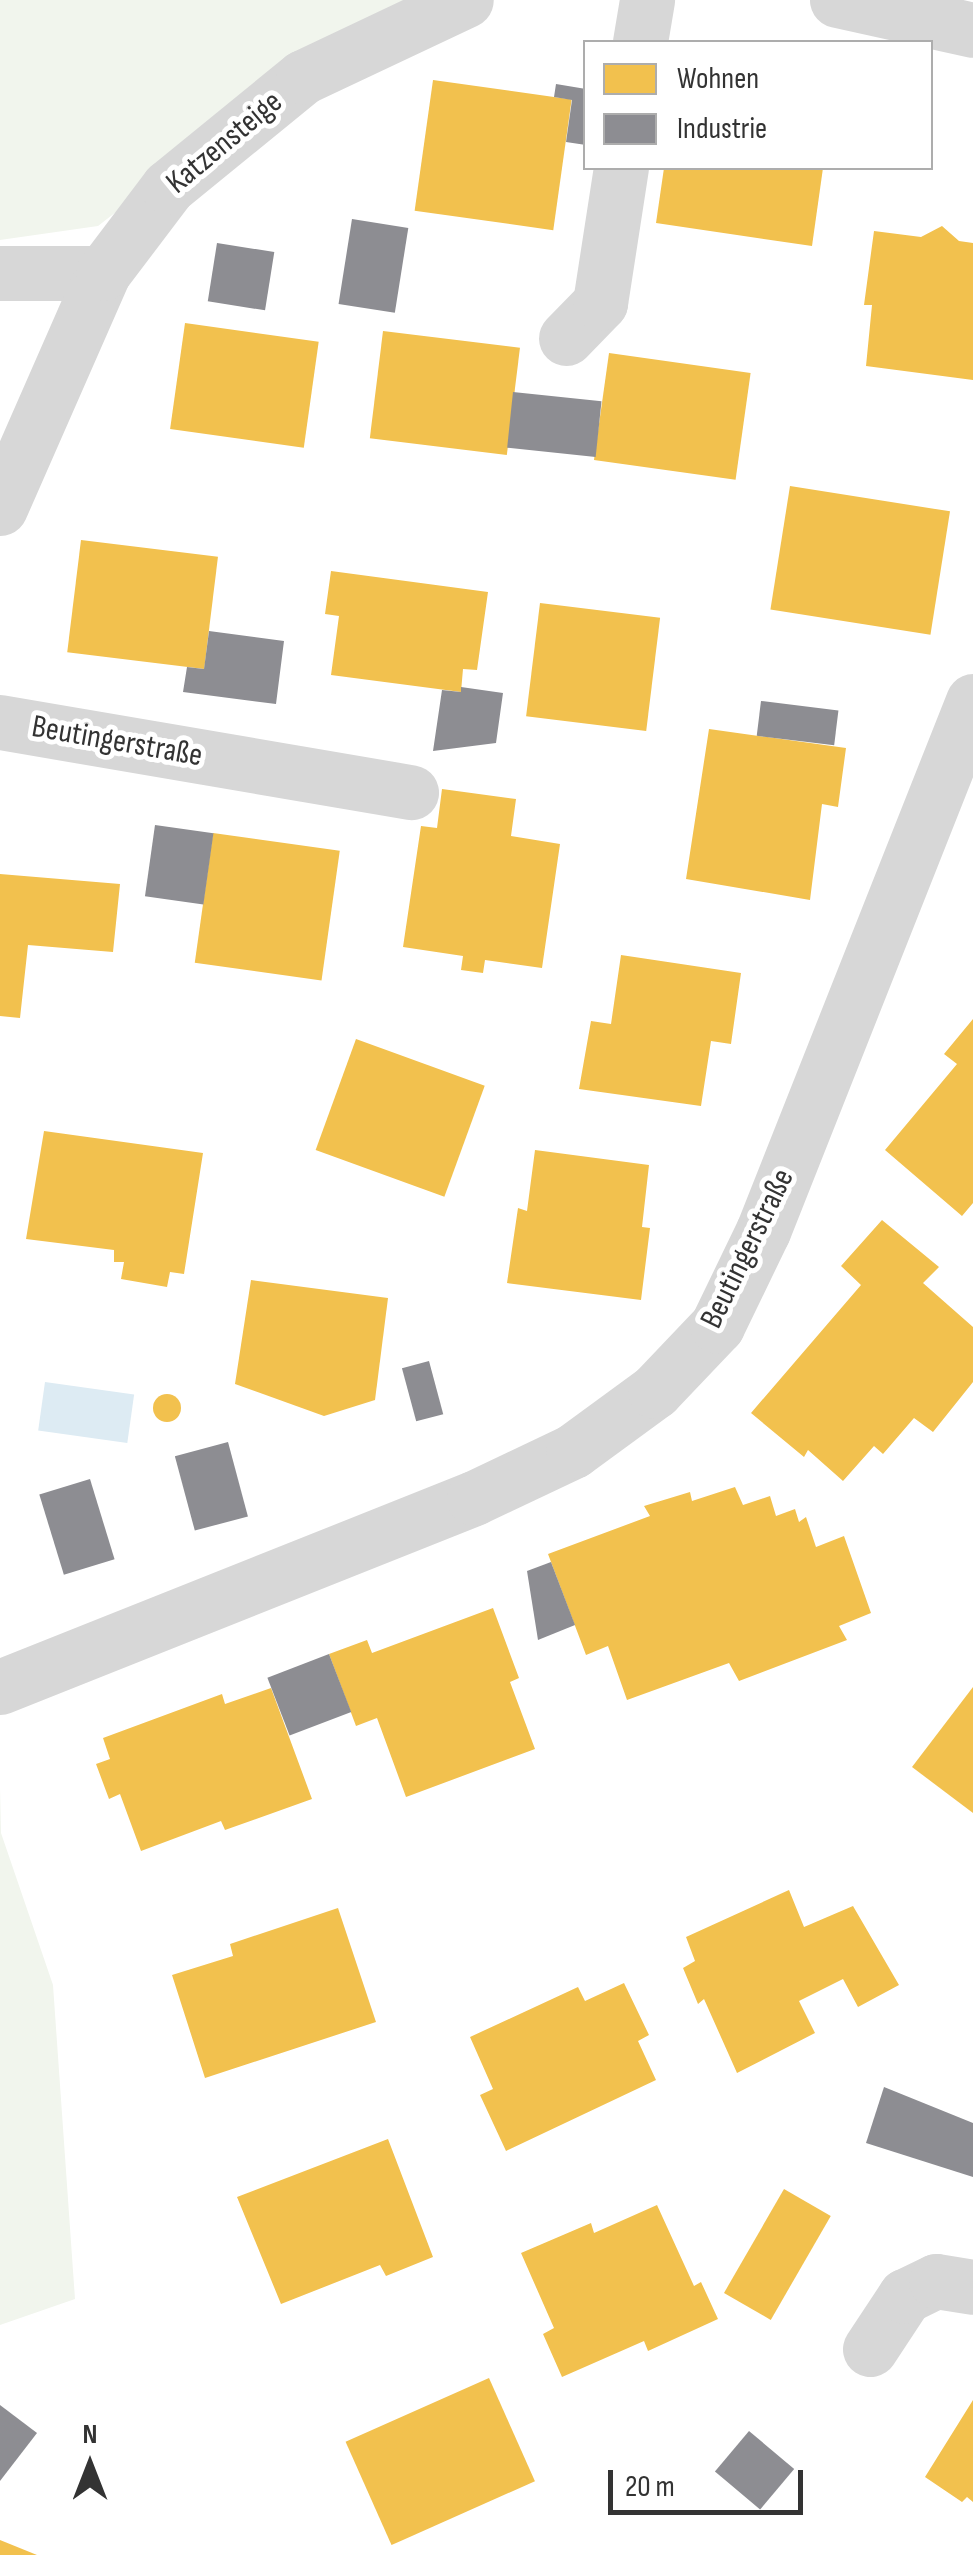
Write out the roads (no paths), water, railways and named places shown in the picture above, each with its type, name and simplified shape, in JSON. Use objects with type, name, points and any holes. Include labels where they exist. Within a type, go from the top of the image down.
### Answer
[{"type":"street","name":"Katzensteige","points":[[103,273],[168,187],[304,77],[466,0]]},
{"type":"street","points":[[640,40],[646,0]]},
{"type":"street","points":[[837,0],[973,30]]},
{"type":"street","points":[[566,338],[600,303],[621,170]]},
{"type":"street","points":[[0,273],[103,273],[0,508]]},
{"type":"street","name":"Beutingerstraße","points":[[0,1688],[474,1498],[574,1451],[655,1392],[717,1326],[763,1231],[973,700]]},
{"type":"street","name":"Beutingerstraße","points":[[0,722],[410,792]]},
{"type":"street","points":[[870,2349],[905,2296],[936,2281],[973,2287]]}]
